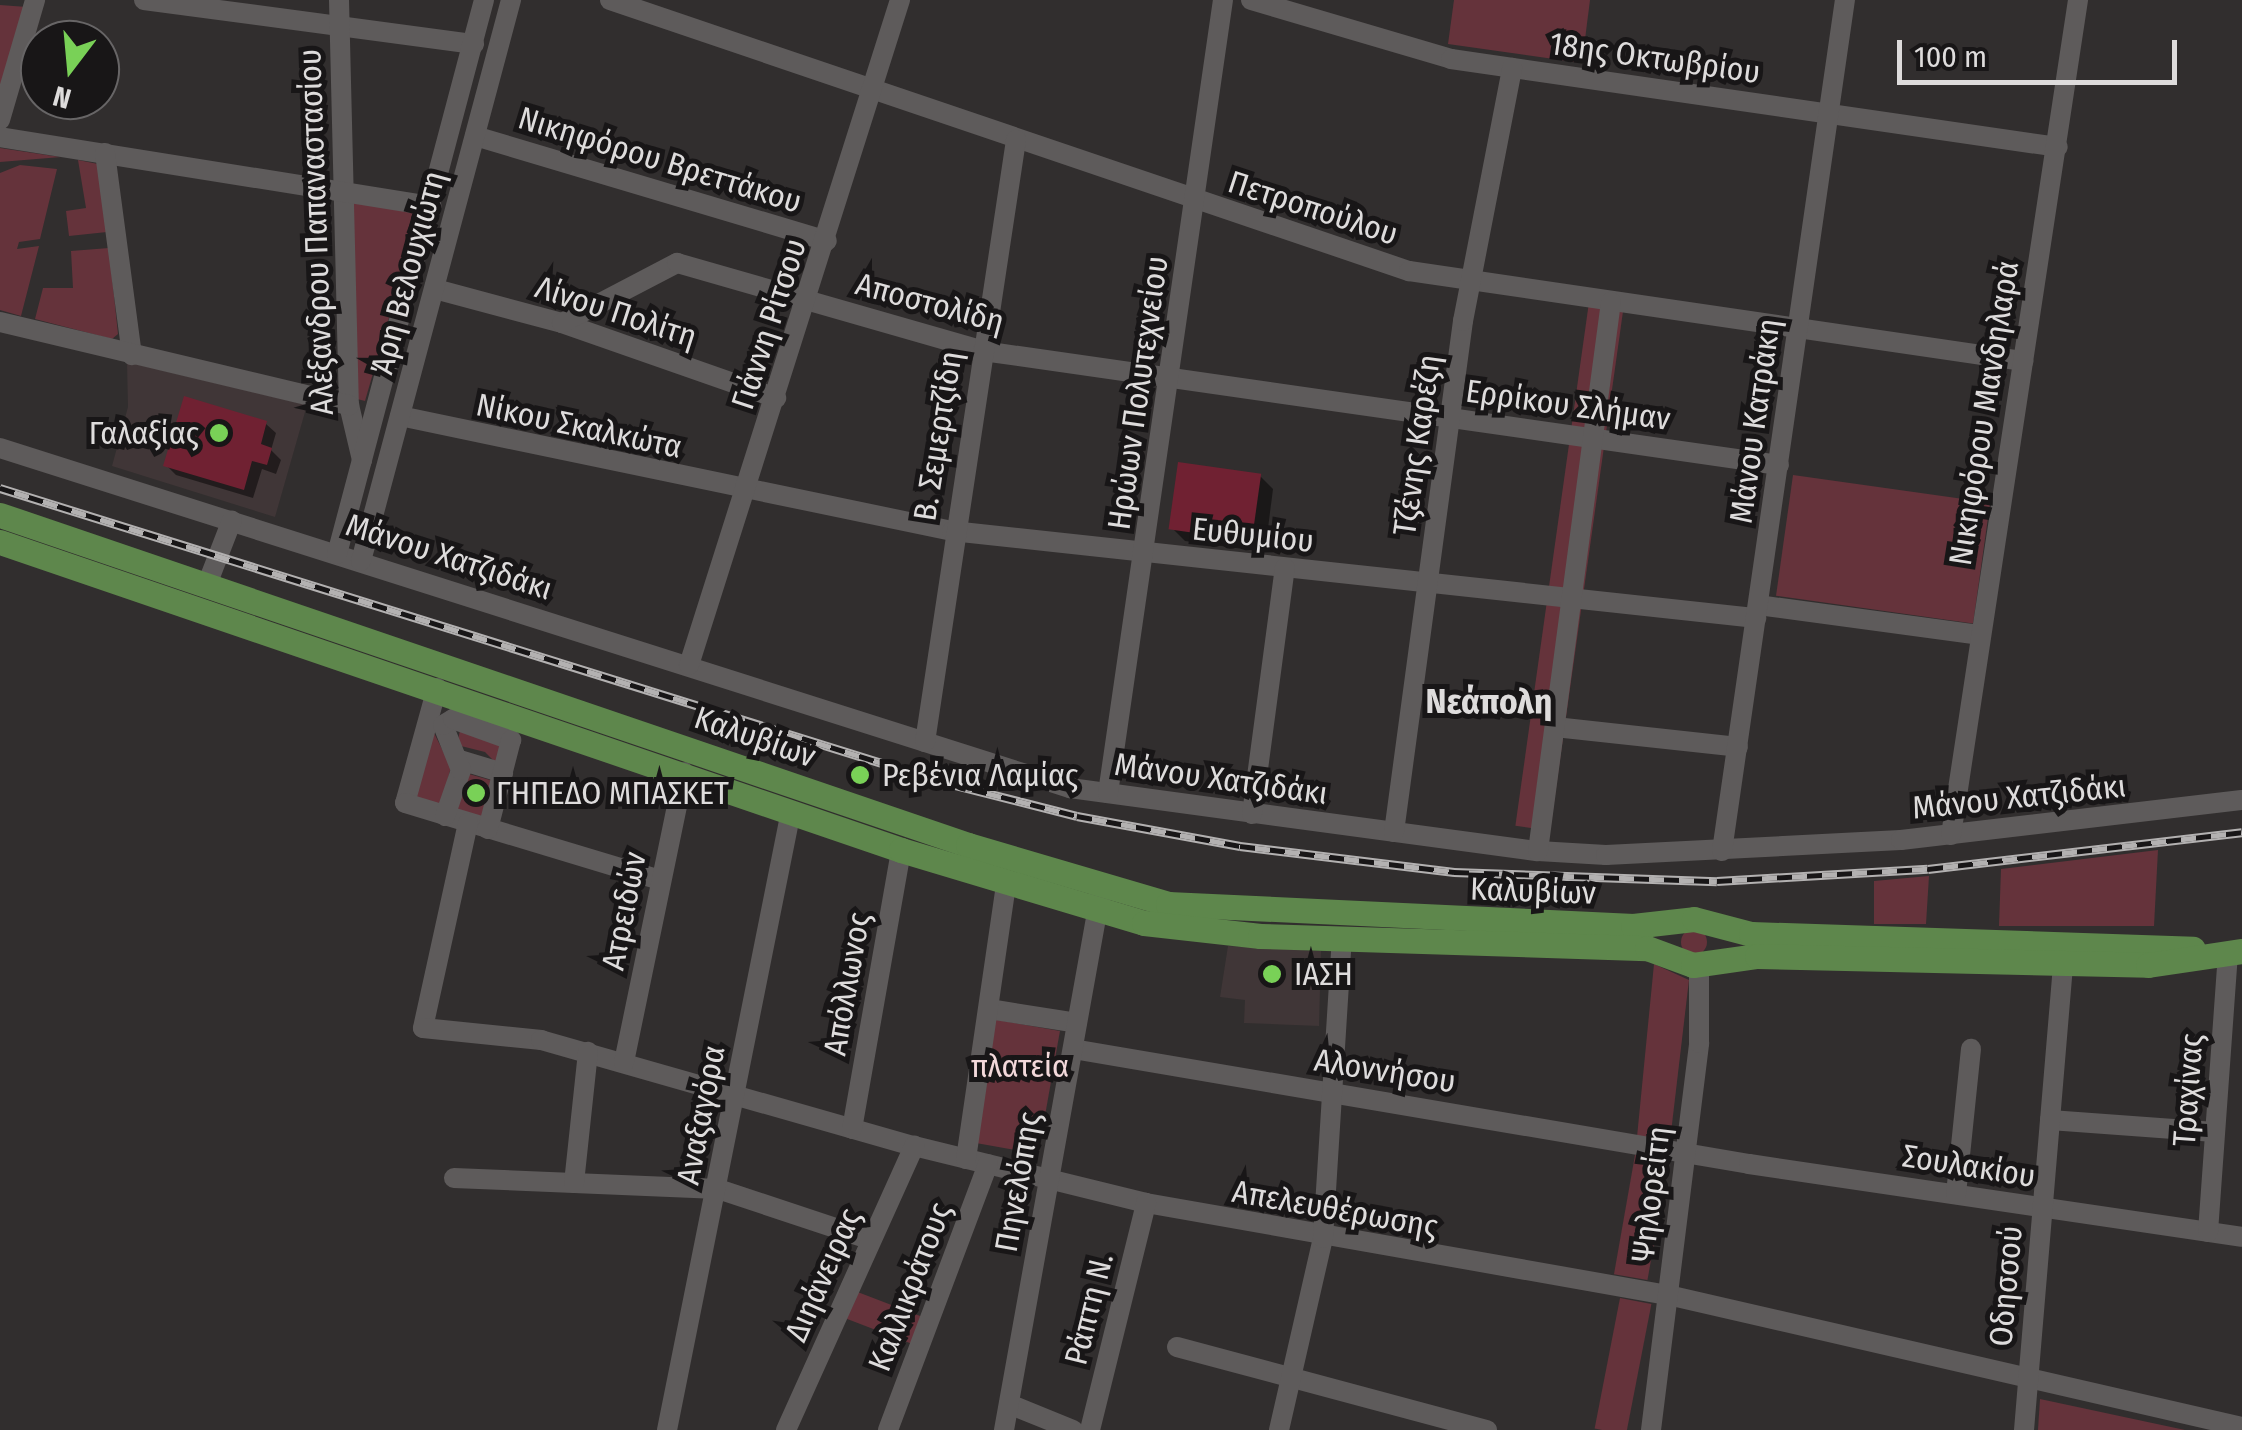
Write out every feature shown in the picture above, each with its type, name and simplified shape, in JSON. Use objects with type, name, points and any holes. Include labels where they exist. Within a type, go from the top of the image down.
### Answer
[{"type":"main road","name":"Καλυβίων","points":[[0,515],[208,582],[1100,898],[1211,932],[1342,940],[1639,948],[1694,962],[1757,956],[2063,967],[2148,965],[2235,952]]},
{"type":"main road","name":"Καλυβίων","points":[[0,542],[1006,884],[1100,898],[1287,914],[1633,926],[1696,921],[1751,934],[2134,944],[2235,952]]},
{"type":"main road","points":[[1696,921],[1717,942],[1694,962],[1672,939],[1696,921]]},
{"type":"street","points":[[0,120],[35,0]]},
{"type":"street","points":[[144,0],[474,44]]},
{"type":"street","name":"Αλέξανδρου Παπαναστασίου","points":[[339,0],[349,405],[362,460]]},
{"type":"street","name":"Άρη Βελουχιώτη","points":[[338,554],[484,0]]},
{"type":"street","name":"Άρη Βελουχιώτη","points":[[361,561],[511,0]]},
{"type":"street","name":"Πετροπούλου","points":[[610,0],[1388,266],[1798,331],[2023,361]]},
{"type":"street","name":"Γιάννη Ρίτσου","points":[[690,665],[876,90],[900,0]]},
{"type":"street","name":"Ηρώων Πολυτεχνείου","points":[[1108,794],[1224,0]]},
{"type":"street","name":"18ης Οκτωβρίου","points":[[1250,0],[1430,54],[2058,147]]},
{"type":"street","name":"Μάνου Κατράκη","points":[[1722,851],[1845,0]]},
{"type":"street","name":"Νικηφόρου Μανδηλαρά","points":[[1951,836],[2078,0]]},
{"type":"street","name":"Τζένης Καρέζη","points":[[1394,832],[1451,419],[1512,68]]},
{"type":"street","name":"Νικηφόρου Βρεττάκου","points":[[475,136],[827,241]]},
{"type":"street","points":[[0,137],[432,206]]},
{"type":"street","name":"Β. Σεμερτζίδη","points":[[925,742],[952,531],[1016,140]]},
{"type":"street","points":[[105,153],[132,355]]},
{"type":"street","name":"Αποστολίδη","points":[[562,323],[677,263],[983,351],[1171,380]]},
{"type":"street","name":"Λίνου Πολίτη","points":[[435,288],[562,323],[776,398]]},
{"type":"street","points":[[1538,851],[1611,302]]},
{"type":"street","points":[[0,322],[349,405]]},
{"type":"street","name":"Ερρίκου Σλήμαν","points":[[1171,380],[1778,465]]},
{"type":"street","name":"Νίκου Σκαλκώτα","points":[[400,416],[746,491]]},
{"type":"street","name":"Μάνου Χατζιδάκι","points":[[0,448],[925,742],[1108,794],[1538,851],[1722,851],[1951,836],[2242,800]]},
{"type":"street","name":"Ευθυμίου","points":[[746,491],[952,531],[1144,554],[1979,635]]},
{"type":"street","points":[[208,582],[232,520]]},
{"type":"street","points":[[1252,814],[1285,568]]},
{"type":"street","points":[[437,688],[405,803],[660,880]]},
{"type":"street","points":[[445,816],[457,788],[460,760],[446,720],[511,740],[503,773],[478,826]]},
{"type":"street","points":[[1554,727],[1738,747]]},
{"type":"street","points":[[460,760],[503,773]]},
{"type":"street","name":"Ατρειδών","points":[[624,1062],[684,772]]},
{"type":"street","name":"Αναξαγόρα","points":[[668,1422],[718,1188],[790,811]]},
{"type":"street","name":"Απελευθέρωσης","points":[[478,826],[423,1028],[524,1037],[588,1052],[914,1146],[1146,1202],[1323,1238],[1668,1295],[2242,1427]]},
{"type":"street","name":"Απόλλωνος","points":[[852,1129],[901,850]]},
{"type":"street","points":[[966,1159],[1006,884]]},
{"type":"street","name":"Πηνελόπης","points":[[1004,1430],[1100,898]]},
{"type":"street","points":[[1280,1430],[1323,1238],[1342,940]]},
{"type":"street","name":"Τραχίνας","points":[[2208,1232],[2235,952]]},
{"type":"street","name":"Ψηλορείτη","points":[[1651,1430],[1687,1154],[1702,1001],[1694,962]]},
{"type":"street","name":"Οδησσού","points":[[2024,1430],[2063,967]]},
{"type":"street","points":[[989,1009],[1077,1023]]},
{"type":"street","name":"Αλοννήσου","points":[[1073,1048],[1687,1154]]},
{"type":"street","points":[[1956,1194],[1971,1049]]},
{"type":"street","points":[[574,1183],[588,1052]]},
{"type":"street","points":[[2050,1120],[2216,1132]]},
{"type":"street","name":"Διηάνειρας","points":[[786,1430],[914,1146]]},
{"type":"street","name":"Σουλακίου","points":[[1687,1154],[2242,1237]]},
{"type":"street","name":"Καλλικράτους","points":[[888,1430],[988,1164]]},
{"type":"street","points":[[454,1178],[718,1188],[872,1240]]},
{"type":"street","name":"Ράπτη Ν.","points":[[1090,1430],[1146,1202]]},
{"type":"street","points":[[1177,1347],[1463,1428],[1487,1430]]},
{"type":"street","points":[[1009,1404],[1073,1430]]},
{"type":"street","points":[[668,1422],[686,1430]]},
{"type":"shaded area","points":[[127,362],[307,405],[275,517],[112,466],[128,407]]},
{"type":"shaded area","name":"ΙΑΣΗ","points":[[1228,946],[1321,951],[1319,1026],[1244,1023],[1245,1000],[1220,997]]},
{"type":"green space","points":[[1454,0],[1590,0],[1582,63],[1448,44]]},
{"type":"green space","points":[[0,5],[27,7],[20,20],[0,99]]},
{"type":"green space","points":[[0,148],[60,157],[61,157],[0,162]]},
{"type":"green space","points":[[78,160],[98,164],[107,232],[69,236],[66,211],[86,208]]},
{"type":"green space","points":[[20,165],[57,169],[40,239],[19,242],[17,249],[39,246],[21,316],[0,310],[0,173]]},
{"type":"green space","points":[[353,200],[420,210],[365,401],[357,399]]},
{"type":"green space","points":[[109,248],[118,334],[112,339],[35,319],[43,288],[73,288],[71,251]]},
{"type":"green space","points":[[1589,302],[1624,307],[1550,831],[1515,826]]},
{"type":"green space","points":[[1793,475],[1990,503],[1973,624],[1776,596]]},
{"type":"green space","points":[[460,730],[502,745],[497,764],[485,752],[457,745]]},
{"type":"green space","points":[[434,733],[451,767],[441,805],[412,797]]},
{"type":"green space","name":"ΓΗΠΕΔΟ ΜΠΑΣΚΕΤ","points":[[493,773],[486,819],[454,808],[469,774],[490,780]]},
{"type":"green space","points":[[2158,850],[2154,926],[1999,926],[2001,869]]},
{"type":"green space","points":[[1929,876],[1926,924],[1874,924],[1874,881]]},
{"type":"green space","points":[[1694,929],[1703,933],[1707,942],[1703,951],[1694,955],[1685,951],[1681,942],[1685,933]]},
{"type":"green space","points":[[1654,964],[1689,980],[1670,1141],[1637,1137]]},
{"type":"green space","name":"πλατεία","points":[[992,1019],[1060,1031],[1038,1154],[970,1142]]},
{"type":"green space","points":[[1635,1155],[1668,1161],[1647,1280],[1614,1274]]},
{"type":"green space","points":[[855,1291],[924,1318],[914,1345],[845,1318]]},
{"type":"green space","points":[[1620,1298],[1651,1304],[1627,1430],[1595,1429]]},
{"type":"green space","points":[[2040,1399],[2185,1430],[2038,1430]]},
{"type":"building","name":"Γαλαξίας","points":[[184,396],[267,421],[261,444],[272,448],[267,465],[252,461],[244,490],[163,466]]},
{"type":"building","points":[[1178,462],[1261,474],[1252,541],[1169,529]]},
{"type":"railway","points":[[0,488],[943,782],[1077,816],[1240,846],[1454,872],[1717,881],[1928,869],[2242,832]]},
{"type":"place","name":"Γαλαξίας","points":[[219,433]]},
{"type":"place","name":"Ρεβένια Λαμίας","points":[[860,775]]},
{"type":"place","name":"ΓΗΠΕΔΟ ΜΠΑΣΚΕΤ","points":[[476,793]]},
{"type":"place","name":"ΙΑΣΗ","points":[[1272,974]]},
{"type":"district","name":"Νεάπολη","points":[[1489,701]]}]
